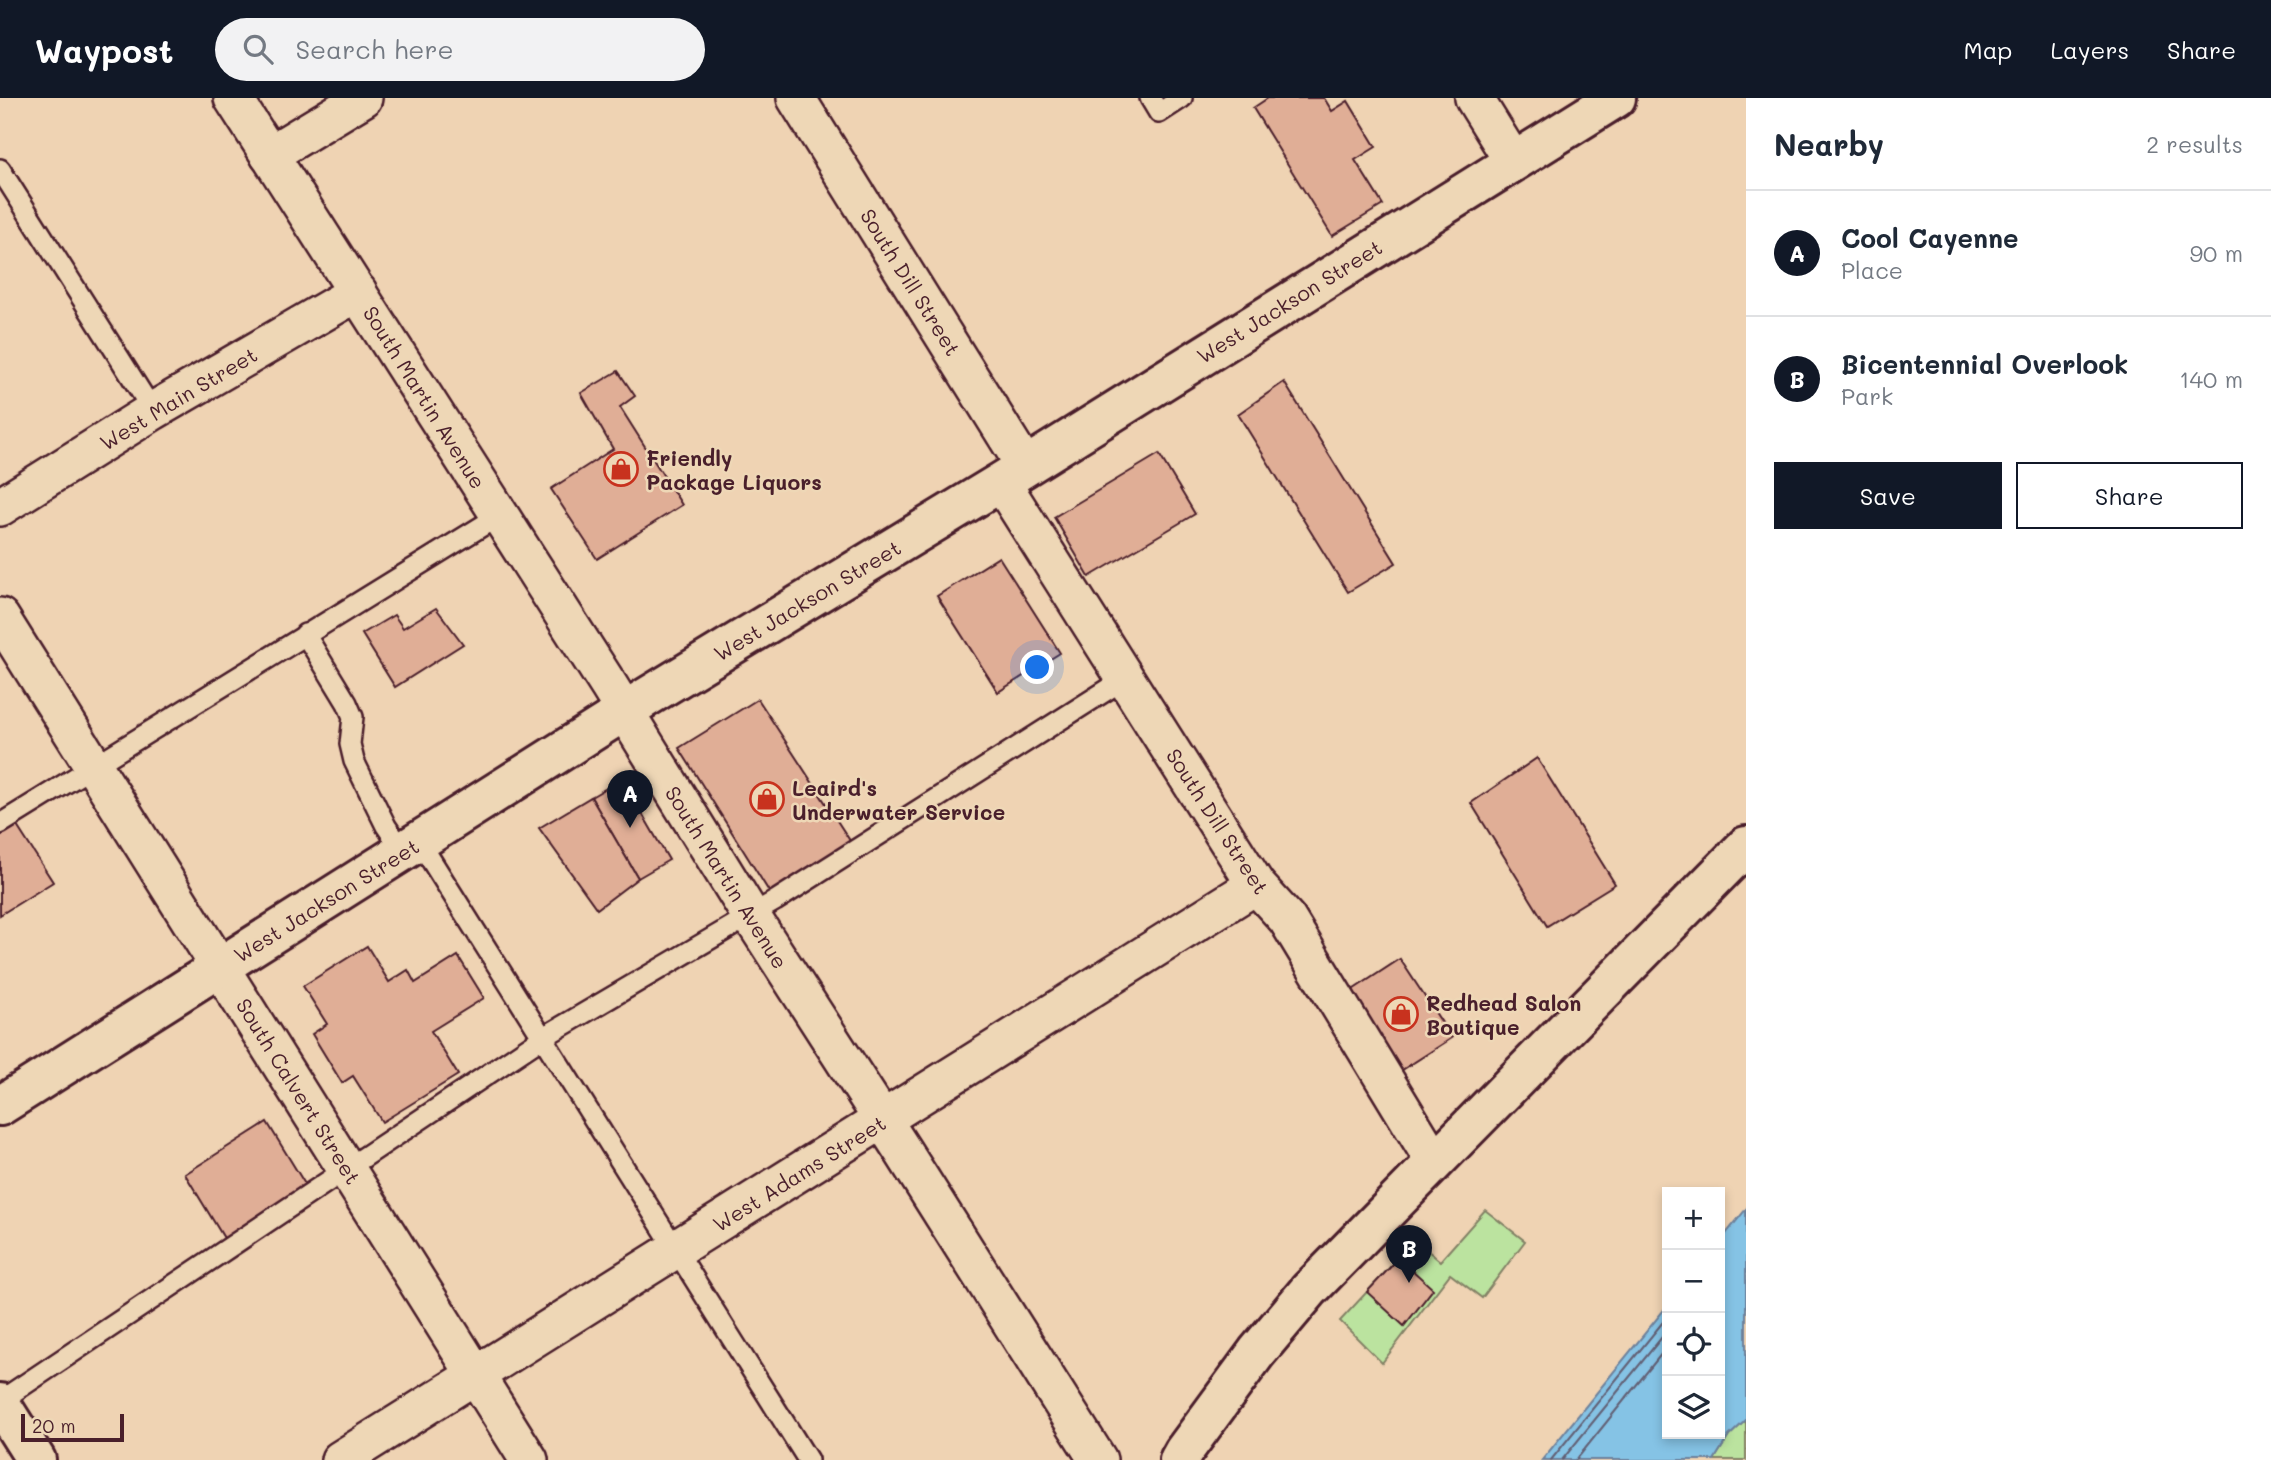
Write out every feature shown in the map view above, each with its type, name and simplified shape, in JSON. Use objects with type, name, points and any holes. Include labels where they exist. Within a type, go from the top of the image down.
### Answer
[{"type":"main road","name":"West Jackson Street","points":[[0,1106],[624,711],[1013,474],[1616,98]]},
{"type":"main road","points":[[1179,1460],[1257,1352],[1309,1290],[1746,846]]},
{"type":"main road","points":[[0,1402],[36,1460]]},
{"type":"street","name":"South Martin Avenue","points":[[233,98],[1098,1460]]},
{"type":"street","points":[[269,155],[363,98]]},
{"type":"street","name":"South Dill Street","points":[[796,98],[1013,474],[1126,678],[1256,885],[1287,919],[1434,1161]]},
{"type":"street","points":[[1474,98],[1513,161]]},
{"type":"street","name":"West Main Street","points":[[0,507],[153,411],[358,292]]},
{"type":"street","name":"South Calvert Street","points":[[0,617],[529,1460]]},
{"type":"street","name":"West Adams Street","points":[[340,1460],[1256,885]]},
{"type":"lane","points":[[1150,98],[1159,113],[1182,98]]},
{"type":"lane","points":[[0,169],[153,411]]},
{"type":"lane","points":[[0,824],[500,515]]},
{"type":"lane","points":[[306,635],[353,717],[350,744],[354,761],[387,826],[411,846],[542,1038],[808,1460]]},
{"type":"lane","points":[[0,1402],[542,1038],[751,916],[1126,678]]},
{"type":"green space","points":[[1485,1210],[1525,1241],[1482,1298],[1450,1274],[1382,1363],[1340,1321],[1415,1240],[1440,1261]]},
{"type":"green space","points":[[1746,1420],[1746,1460],[1714,1460],[1729,1436]]},
{"type":"water","points":[[1746,1209],[1746,1420],[1729,1436],[1714,1460],[1542,1460],[1662,1312],[1662,1439],[1725,1439],[1725,1235]]},
{"type":"building","points":[[1268,98],[1324,98],[1332,111],[1348,101],[1376,147],[1355,160],[1383,205],[1332,236],[1253,108]]},
{"type":"building","name":"Friendly Package Liquors","points":[[618,371],[635,396],[620,407],[682,505],[597,559],[551,489],[613,449],[581,393]]},
{"type":"building","points":[[1284,382],[1396,563],[1348,592],[1238,414]]},
{"type":"building","points":[[1159,454],[1195,514],[1089,577],[1054,517]]},
{"type":"building","points":[[999,557],[1060,653],[998,692],[937,596]]},
{"type":"building","points":[[436,608],[463,644],[395,687],[362,634],[394,615],[403,628]]},
{"type":"building","name":"Leaird's Underwater Service","points":[[758,699],[856,850],[775,901],[679,748]]},
{"type":"building","points":[[1537,758],[1615,884],[1547,926],[1471,803]]},
{"type":"building","points":[[622,779],[669,860],[638,878],[591,797]]},
{"type":"building","points":[[591,797],[638,878],[597,909],[539,828]]},
{"type":"building","points":[[17,826],[53,882],[0,915],[0,836]]},
{"type":"building","points":[[367,946],[389,982],[408,970],[415,983],[458,956],[484,998],[431,1031],[458,1075],[382,1122],[353,1076],[342,1083],[312,1034],[327,1024],[303,986]]},
{"type":"building","name":"Redhead Salon Boutique","points":[[1400,959],[1452,1038],[1402,1070],[1351,991]]},
{"type":"building","points":[[267,1122],[311,1194],[230,1248],[185,1174]]},
{"type":"building","points":[[1399,1258],[1433,1289],[1404,1326],[1367,1292]]},
{"type":"place","name":"Friendly Package Liquors","points":[[621,469]]},
{"type":"place","name":"Leaird's Underwater Service","points":[[767,799]]},
{"type":"place","name":"Cool Cayenne","points":[[630,828]]},
{"type":"place","name":"Redhead Salon Boutique","points":[[1401,1014]]},
{"type":"place","name":"Bicentennial Overlook","points":[[1409,1283]]}]
